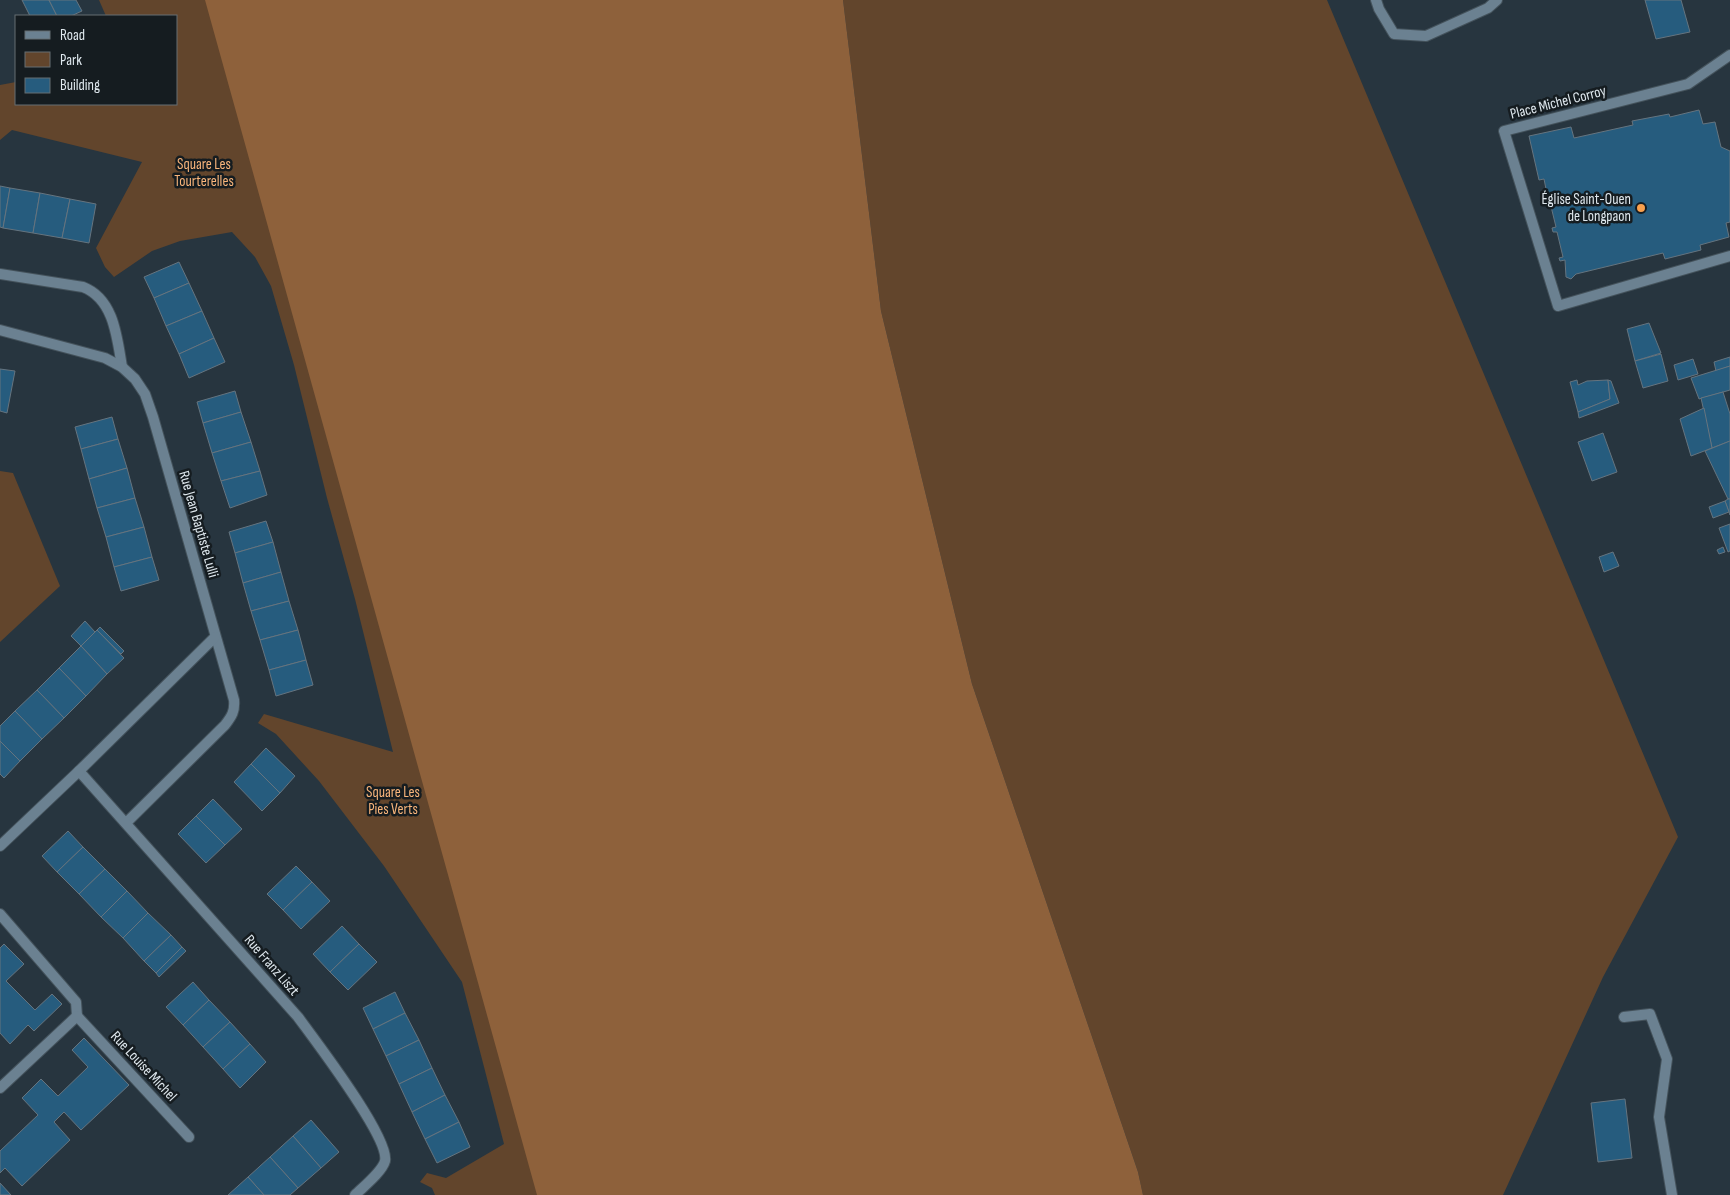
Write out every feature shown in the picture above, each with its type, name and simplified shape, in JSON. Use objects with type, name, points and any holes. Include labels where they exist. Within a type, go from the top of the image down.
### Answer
[{"type":"street","points":[[1376,0],[1379,9],[1394,34],[1426,36],[1488,8],[1497,0]]},
{"type":"street","name":"Place Michel Corroy","points":[[1730,55],[1688,84],[1504,131],[1558,306],[1730,256]]},
{"type":"street","points":[[0,274],[83,287],[99,295],[116,327],[122,366]]},
{"type":"street","name":"Rue Jean Baptiste Lulli","points":[[0,330],[105,358],[122,366],[135,379],[145,394],[154,417],[234,700],[233,716],[126,823]]},
{"type":"street","points":[[0,846],[215,637]]},
{"type":"street","name":"Rue Franz Liszt","points":[[79,771],[298,1017],[326,1054],[363,1110],[384,1150],[385,1161],[378,1173],[354,1195]]},
{"type":"street","name":"Rue Louise Michel","points":[[0,914],[76,1002],[77,1016],[189,1137]]},
{"type":"street","points":[[1624,1017],[1650,1014],[1667,1059],[1659,1117],[1672,1195]]},
{"type":"street","points":[[0,1088],[77,1016]]},
{"type":"green space","points":[[99,0],[219,0],[544,1195],[435,1195],[432,1188],[420,1182],[427,1173],[446,1178],[504,1144],[462,982],[384,866],[319,781],[276,734],[258,723],[264,714],[393,752],[294,365],[271,286],[255,257],[232,232],[180,241],[152,251],[114,277],[105,267],[96,248],[142,162],[12,130],[0,140],[0,85],[15,82],[15,105],[178,105],[178,15],[106,15]]},
{"type":"green space","points":[[843,0],[1327,0],[1678,837],[1603,977],[1503,1195],[1143,1195],[1138,1172],[972,684],[881,311]]},
{"type":"green space","points":[[0,471],[13,473],[60,586],[0,642]]},
{"type":"shaded area","points":[[205,0],[843,0],[881,311],[972,684],[1138,1172],[1143,1195],[537,1195]]},
{"type":"building","points":[[22,0],[49,0],[56,15],[30,15]]},
{"type":"building","points":[[49,0],[76,0],[82,11],[73,15],[56,15]]},
{"type":"building","points":[[1645,0],[1681,0],[1690,32],[1656,39]]},
{"type":"building","name":"Église Saint-Ouen de Longpaon","points":[[1699,110],[1703,124],[1715,122],[1721,147],[1730,151],[1730,222],[1726,223],[1729,237],[1700,245],[1701,250],[1665,259],[1663,253],[1576,274],[1571,279],[1566,277],[1565,260],[1560,261],[1559,258],[1563,257],[1557,232],[1553,232],[1552,228],[1556,227],[1548,194],[1544,194],[1543,190],[1546,189],[1544,179],[1539,180],[1529,136],[1571,127],[1574,138],[1633,125],[1632,121],[1669,114],[1670,117]]},
{"type":"building","points":[[0,186],[10,188],[3,228],[0,227]]},
{"type":"building","points":[[10,188],[40,193],[33,233],[3,228]]},
{"type":"building","points":[[40,193],[70,199],[62,238],[33,233]]},
{"type":"building","points":[[70,199],[96,204],[89,243],[62,238]]},
{"type":"building","points":[[179,262],[189,283],[154,298],[144,277]]},
{"type":"building","points":[[189,283],[202,311],[166,326],[154,298]]},
{"type":"building","points":[[202,311],[214,338],[179,354],[166,326]]},
{"type":"building","points":[[1649,323],[1661,353],[1635,361],[1627,329]]},
{"type":"building","points":[[214,338],[225,362],[189,378],[179,354]]},
{"type":"building","points":[[1661,354],[1668,381],[1643,388],[1635,361]]},
{"type":"building","points":[[1730,357],[1730,366],[1716,371],[1714,362]]},
{"type":"building","points":[[1693,359],[1698,374],[1678,380],[1674,365]]},
{"type":"building","points":[[1730,366],[1730,390],[1699,399],[1691,378]]},
{"type":"building","points":[[0,369],[15,371],[7,413],[0,411]]},
{"type":"building","points":[[1577,380],[1578,385],[1587,381],[1608,380],[1610,399],[1578,412],[1570,382]]},
{"type":"building","points":[[1608,380],[1611,381],[1619,403],[1579,418],[1578,412],[1610,399]]},
{"type":"building","points":[[235,391],[241,412],[203,423],[197,402]]},
{"type":"building","points":[[1723,392],[1730,414],[1730,441],[1712,448],[1701,398]]},
{"type":"building","points":[[1704,408],[1712,448],[1691,456],[1680,419]]},
{"type":"building","points":[[241,412],[251,442],[212,453],[203,423]]},
{"type":"building","points":[[112,417],[118,439],[81,449],[75,427]]},
{"type":"building","points":[[1603,433],[1617,472],[1592,481],[1578,442]]},
{"type":"building","points":[[118,439],[127,468],[89,479],[81,449]]},
{"type":"building","points":[[1730,441],[1730,499],[1728,499],[1705,451]]},
{"type":"building","points":[[251,442],[260,471],[221,481],[212,453]]},
{"type":"building","points":[[127,468],[135,498],[97,508],[89,479]]},
{"type":"building","points":[[260,471],[267,495],[230,508],[221,481]]},
{"type":"building","points":[[135,498],[144,527],[106,537],[97,508]]},
{"type":"building","points":[[1730,499],[1730,515],[1725,501]]},
{"type":"building","points":[[1725,501],[1729,512],[1713,518],[1709,507]]},
{"type":"building","points":[[266,521],[273,542],[235,553],[229,532]]},
{"type":"building","points":[[1730,524],[1730,551],[1728,552],[1719,528]]},
{"type":"building","points":[[144,527],[152,557],[114,567],[106,537]]},
{"type":"building","points":[[273,542],[281,572],[243,583],[235,553]]},
{"type":"building","points":[[1723,547],[1725,552],[1719,554],[1717,550]]},
{"type":"building","points":[[1613,552],[1619,566],[1604,572],[1599,557]]},
{"type":"building","points":[[152,557],[159,580],[121,591],[114,567]]},
{"type":"building","points":[[281,572],[289,601],[251,611],[243,583]]},
{"type":"building","points":[[289,601],[298,630],[260,640],[251,611]]},
{"type":"building","points":[[85,621],[95,632],[81,646],[71,636]]},
{"type":"building","points":[[100,627],[124,651],[121,654],[97,630]]},
{"type":"building","points":[[97,630],[124,658],[107,674],[81,646]]},
{"type":"building","points":[[298,630],[306,660],[269,670],[260,640]]},
{"type":"building","points":[[81,646],[107,674],[86,696],[59,668]]},
{"type":"building","points":[[306,660],[313,685],[276,696],[269,670]]},
{"type":"building","points":[[59,668],[86,696],[64,718],[37,690]]},
{"type":"building","points":[[37,690],[64,718],[42,739],[15,711]]},
{"type":"building","points":[[15,711],[42,739],[20,761],[0,741],[0,726]]},
{"type":"building","points":[[0,741],[20,761],[4,778],[0,774]]},
{"type":"building","points":[[266,748],[295,776],[280,793],[251,764]]},
{"type":"building","points":[[251,764],[280,793],[262,811],[234,782]]},
{"type":"building","points":[[213,799],[242,829],[225,845],[196,816]]},
{"type":"building","points":[[196,816],[225,845],[206,863],[178,834]]},
{"type":"building","points":[[68,831],[83,847],[57,872],[42,856]]},
{"type":"building","points":[[83,847],[105,869],[79,894],[57,872]]},
{"type":"building","points":[[296,866],[312,882],[283,910],[267,894]]},
{"type":"building","points":[[105,869],[127,891],[101,917],[79,894]]},
{"type":"building","points":[[312,882],[330,901],[301,929],[283,910]]},
{"type":"building","points":[[127,891],[148,913],[123,938],[101,917]]},
{"type":"building","points":[[148,913],[171,935],[144,961],[123,938]]},
{"type":"building","points":[[342,926],[359,944],[330,972],[313,954]]},
{"type":"building","points":[[171,935],[182,947],[156,973],[144,961]]},
{"type":"building","points":[[4,944],[24,964],[6,981],[35,1010],[52,994],[62,1004],[34,1031],[28,1025],[10,1044],[0,1033],[0,948]]},
{"type":"building","points":[[359,944],[377,962],[348,990],[330,972]]},
{"type":"building","points":[[182,947],[186,951],[159,977],[156,973]]},
{"type":"building","points":[[193,982],[209,1000],[183,1025],[166,1007]]},
{"type":"building","points":[[395,992],[405,1013],[373,1029],[363,1008]]},
{"type":"building","points":[[209,1000],[230,1022],[203,1047],[183,1025]]},
{"type":"building","points":[[405,1013],[419,1040],[386,1056],[373,1029]]},
{"type":"building","points":[[230,1022],[250,1044],[223,1069],[203,1047]]},
{"type":"building","points":[[84,1038],[129,1085],[81,1130],[64,1112],[54,1122],[70,1140],[22,1186],[5,1168],[0,1173],[0,1151],[38,1115],[22,1098],[41,1079],[58,1096],[88,1067],[72,1050]]},
{"type":"building","points":[[419,1040],[432,1068],[399,1084],[386,1056]]},
{"type":"building","points":[[250,1044],[266,1062],[240,1088],[223,1069]]},
{"type":"building","points":[[432,1068],[445,1095],[412,1112],[399,1084]]},
{"type":"building","points":[[445,1095],[459,1122],[425,1139],[412,1112]]},
{"type":"building","points":[[1625,1099],[1632,1158],[1598,1162],[1591,1103]]},
{"type":"building","points":[[311,1120],[339,1152],[321,1168],[293,1136]]},
{"type":"building","points":[[459,1122],[470,1147],[437,1163],[425,1139]]},
{"type":"building","points":[[293,1136],[321,1168],[298,1188],[270,1157]]},
{"type":"building","points":[[270,1157],[298,1188],[290,1195],[264,1195],[248,1177]]},
{"type":"building","points":[[248,1177],[264,1195],[228,1195]]},
{"type":"building","points":[[0,1183],[11,1195],[0,1195]]},
{"type":"place","name":"Église Saint-Ouen de Longpaon","points":[[1641,208]]},
{"type":"park label","name":"Square Les Tourterelles","points":[[204,172]]},
{"type":"park label","name":"Square Les Pies Verts","points":[[393,800]]}]
